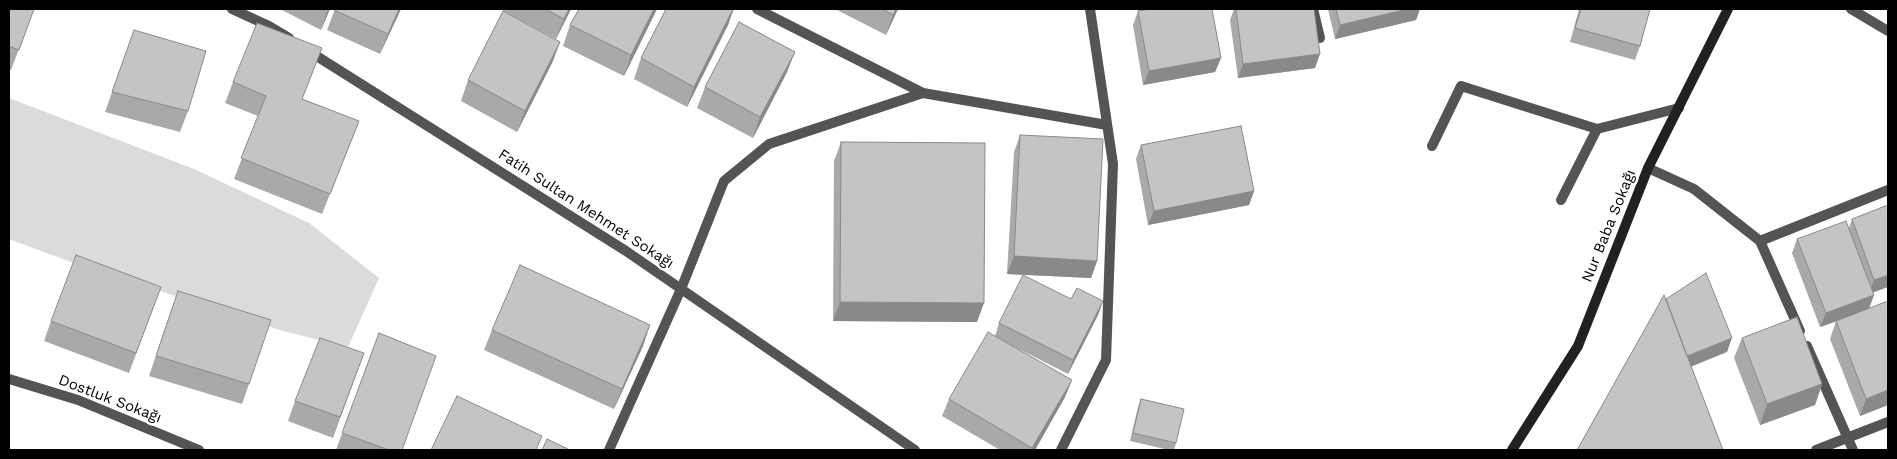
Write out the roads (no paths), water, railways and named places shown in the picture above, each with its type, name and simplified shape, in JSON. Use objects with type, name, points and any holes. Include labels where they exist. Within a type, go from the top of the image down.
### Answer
[{"type":"main road","name":"Nur Baba Sokağı","points":[[1512,450],[1578,346],[1648,168],[1728,9]]},
{"type":"street","name":"Fatih Sultan Mehmet Sokağı","points":[[232,9],[270,26],[626,252],[915,450]]},
{"type":"street","points":[[758,9],[923,93],[1107,125]]},
{"type":"street","points":[[1062,450],[1106,360],[1113,164],[1090,9]]},
{"type":"street","points":[[1313,9],[1320,38]]},
{"type":"street","points":[[1851,9],[1888,31]]},
{"type":"street","points":[[1432,146],[1460,86],[1597,129],[1678,108]]},
{"type":"street","points":[[609,450],[681,289],[724,181],[769,144],[923,93]]},
{"type":"street","points":[[1561,200],[1597,129]]},
{"type":"street","points":[[1648,168],[1694,189],[1760,241],[1853,450]]},
{"type":"street","points":[[1760,241],[1888,190]]},
{"type":"street","name":"Dostluk Sokağı","points":[[9,379],[78,400],[199,450]]},
{"type":"street","points":[[1816,450],[1888,422]]}]
